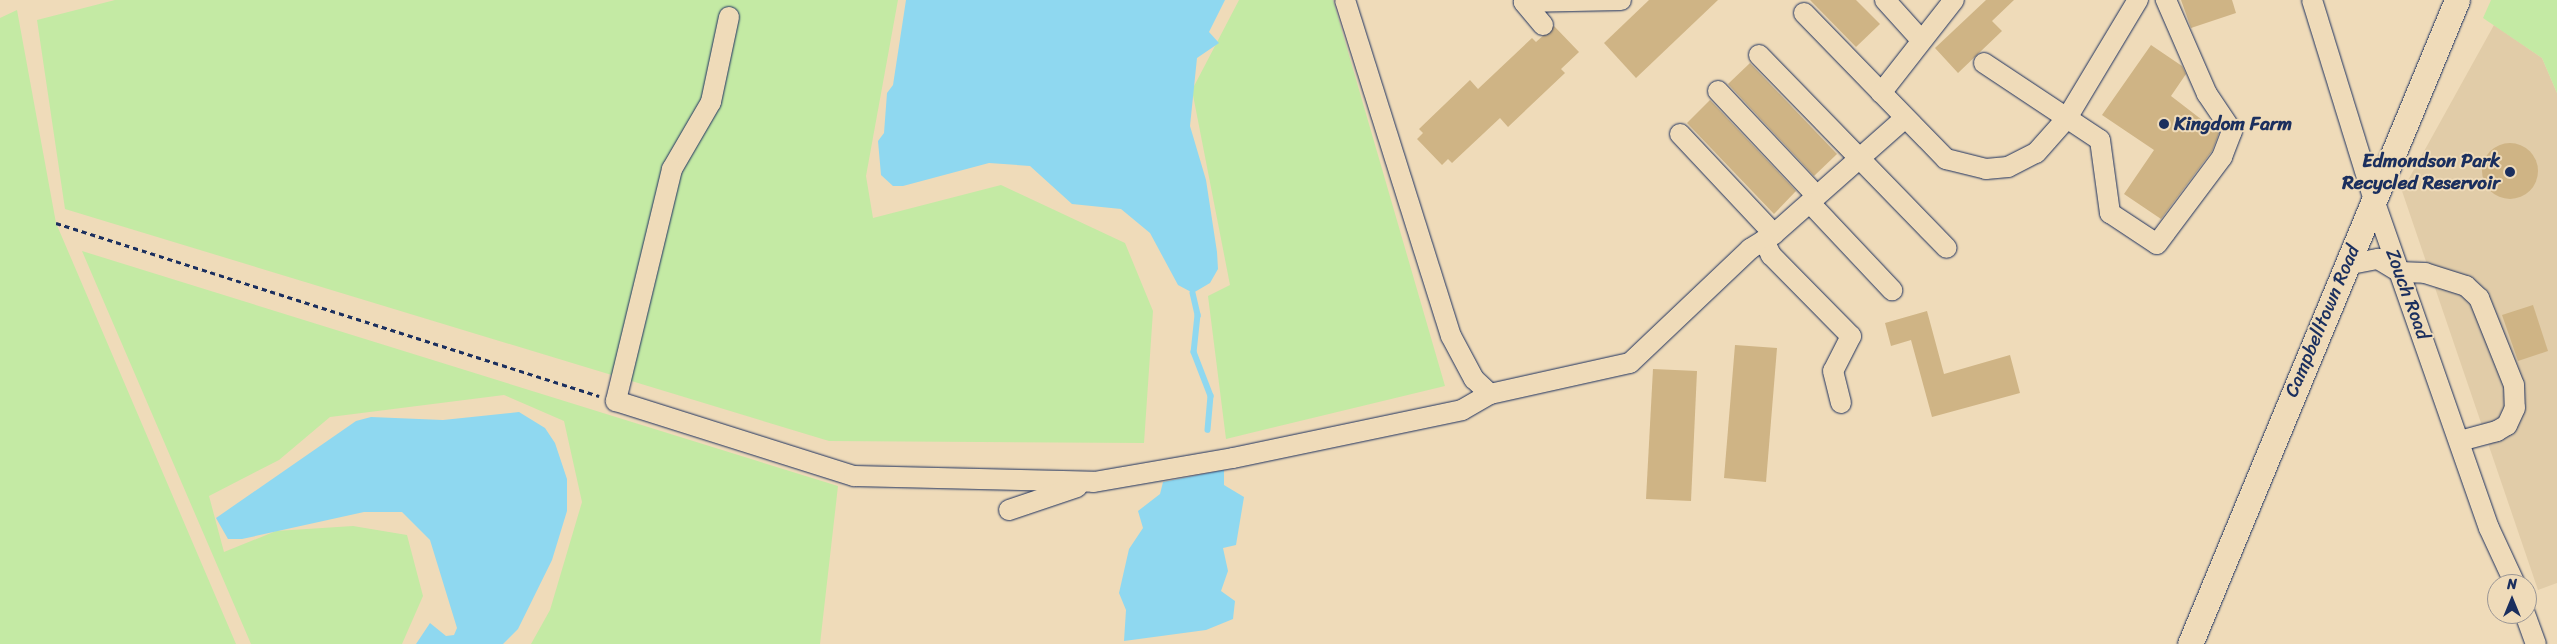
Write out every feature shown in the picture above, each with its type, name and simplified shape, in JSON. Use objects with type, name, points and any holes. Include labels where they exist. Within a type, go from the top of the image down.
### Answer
[{"type":"main road","name":"Campbelltown Road","points":[[2190,644],[2373,197],[2457,0]]},
{"type":"street","points":[[1345,0],[1451,336],[1474,379],[1490,394]]},
{"type":"street","points":[[1543,25],[1524,2],[1621,0]]},
{"type":"street","points":[[1884,0],[1921,40]]},
{"type":"street","points":[[1880,93],[1954,0]]},
{"type":"street","points":[[1804,13],[1904,119],[1946,159],[1986,169],[2008,167],[2036,153],[2067,118],[2138,0]]},
{"type":"street","points":[[1984,63],[2100,140],[2110,213],[2157,244],[2222,157],[2232,131],[2207,94],[2166,0]]},
{"type":"street","name":"Zouch Road","points":[[2312,0],[2373,197],[2489,528],[2510,574]]},
{"type":"street","points":[[729,17],[711,102],[672,169],[616,401],[854,476],[1094,482]]},
{"type":"street","points":[[1759,55],[1947,248]]},
{"type":"street","points":[[1718,91],[1892,290]]},
{"type":"street","points":[[1009,510],[1094,482],[1233,458],[1462,410],[1490,394],[1630,362],[1904,119]]},
{"type":"street","points":[[1680,134],[1769,237],[1771,255],[1851,336],[1832,371],[1841,403]]},
{"type":"street","points":[[2346,265],[2378,259],[2400,272],[2438,277],[2474,292],[2484,306],[2514,385],[2515,408],[2507,425],[2459,441]]},
{"type":"street","points":[[2529,624],[2536,644]]},
{"type":"path","points":[[56,224],[616,401]]},
{"type":"shaded area","points":[[2494,25],[2542,58],[2557,93],[2557,583],[2538,590],[2537,574],[2533,574],[2402,191]]},
{"type":"green space","points":[[115,0],[898,0],[866,176],[873,218],[1001,185],[1125,243],[1153,311],[1144,443],[829,441],[65,209],[37,20]]},
{"type":"green space","points":[[1239,0],[1333,0],[1445,386],[1226,439],[1208,296],[1230,285],[1192,90]]},
{"type":"green space","points":[[2491,0],[2557,0],[2557,93],[2542,58],[2483,18]]},
{"type":"green space","points":[[17,10],[56,223],[236,644],[0,644],[0,18]]},
{"type":"green space","points":[[82,251],[838,486],[820,644],[531,644],[550,610],[582,502],[564,421],[504,395],[330,417],[279,460],[209,496],[224,552],[276,531],[353,526],[407,535],[423,596],[402,644],[251,644]]},
{"type":"water","points":[[906,0],[1225,0],[1209,32],[1219,43],[1197,58],[1190,126],[1206,180],[1217,252],[1218,269],[1210,283],[1193,293],[1178,285],[1150,233],[1121,209],[1072,204],[1030,166],[989,163],[903,186],[893,186],[881,175],[878,141],[884,133],[887,93],[893,85]]},
{"type":"water","points":[[519,412],[545,428],[555,443],[567,479],[567,511],[552,560],[518,629],[503,644],[416,644],[430,623],[446,636],[454,635],[457,628],[430,540],[402,512],[364,512],[242,539],[228,539],[216,518],[356,421],[371,417],[443,420]]},
{"type":"water","points":[[1224,470],[1224,485],[1244,497],[1236,545],[1223,548],[1228,571],[1221,591],[1235,601],[1233,619],[1206,630],[1124,641],[1126,610],[1119,593],[1129,549],[1143,528],[1138,511],[1160,494],[1163,482]]},
{"type":"building","points":[[1649,0],[1718,0],[1636,78],[1604,43]]},
{"type":"building","points":[[1810,0],[1856,0],[1880,24],[1856,47]]},
{"type":"building","points":[[1986,0],[2014,0],[1992,21],[2002,31],[1958,73],[1935,48]]},
{"type":"building","points":[[2181,0],[2232,0],[2236,13],[2191,28]]},
{"type":"building","points":[[1554,26],[1579,52],[1561,69],[1565,73],[1508,127],[1500,118],[1452,163],[1448,159],[1442,165],[1417,139],[1423,133],[1419,129],[1470,80],[1478,89],[1532,38],[1536,42]]},
{"type":"building","name":"Kingdom Farm","points":[[2151,45],[2182,66],[2186,74],[2171,96],[2219,133],[2212,151],[2161,219],[2124,194],[2154,150],[2102,115]]},
{"type":"building","points":[[1750,63],[1837,154],[1814,176],[1728,84]]},
{"type":"building","points":[[1710,100],[1796,191],[1774,214],[1687,123]]},
{"type":"building","name":"Edmondson Park Recycled Reservoir","points":[[2504,143],[2516,143],[2526,147],[2534,155],[2538,171],[2534,187],[2526,195],[2516,199],[2504,199],[2494,195],[2486,187],[2482,177],[2482,165],[2486,155],[2494,147]]},
{"type":"building","points":[[2533,305],[2548,351],[2518,361],[2502,315]]},
{"type":"building","points":[[1927,311],[1944,374],[2010,355],[2020,393],[1932,417],[1911,340],[1891,346],[1885,323]]},
{"type":"building","points":[[1735,345],[1777,348],[1766,482],[1724,478]]},
{"type":"building","points":[[1653,369],[1697,371],[1691,501],[1646,499]]},
{"type":"waterway","points":[[1193,293],[1198,315],[1194,352],[1211,396],[1208,430]]},
{"type":"place","name":"Kingdom Farm","points":[[2164,124]]},
{"type":"place","name":"Edmondson Park Recycled Reservoir","points":[[2510,172]]}]
